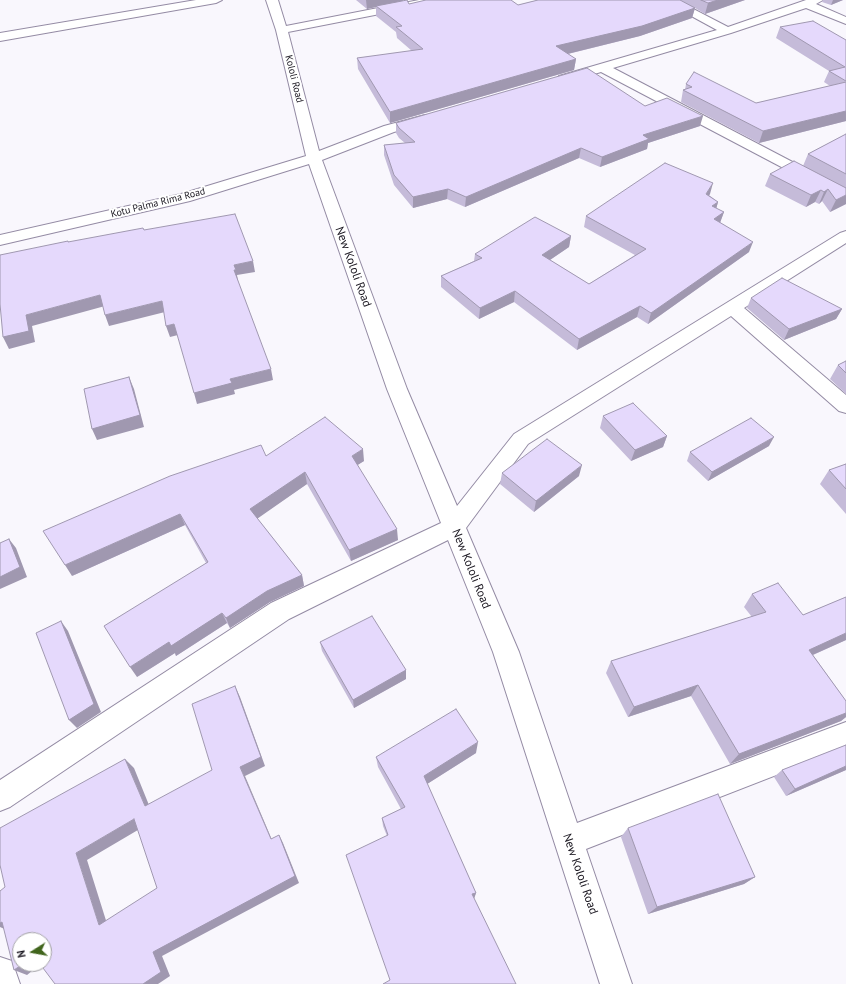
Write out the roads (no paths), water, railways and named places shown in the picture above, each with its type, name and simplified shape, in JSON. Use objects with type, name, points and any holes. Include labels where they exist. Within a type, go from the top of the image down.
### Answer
[{"type":"street","points":[[0,37],[216,0]]},
{"type":"street","name":"Kololi Road","points":[[272,0],[282,30],[314,158]]},
{"type":"street","points":[[282,30],[436,0]]},
{"type":"street","points":[[668,0],[727,31]]},
{"type":"street","points":[[549,84],[727,31],[812,2],[846,21]]},
{"type":"street","points":[[603,68],[846,196]]},
{"type":"street","name":"Kotu Palma Rima Road","points":[[0,240],[185,198],[314,158],[389,129],[434,116]]},
{"type":"street","name":"New Kololi Road","points":[[314,158],[397,389],[506,652],[616,984]]},
{"type":"street","points":[[0,797],[280,611],[454,528],[521,439],[846,236]]},
{"type":"street","points":[[732,307],[846,406]]},
{"type":"street","points":[[568,841],[846,735]]},
{"type":"street","points":[[0,973],[4,984]]}]
